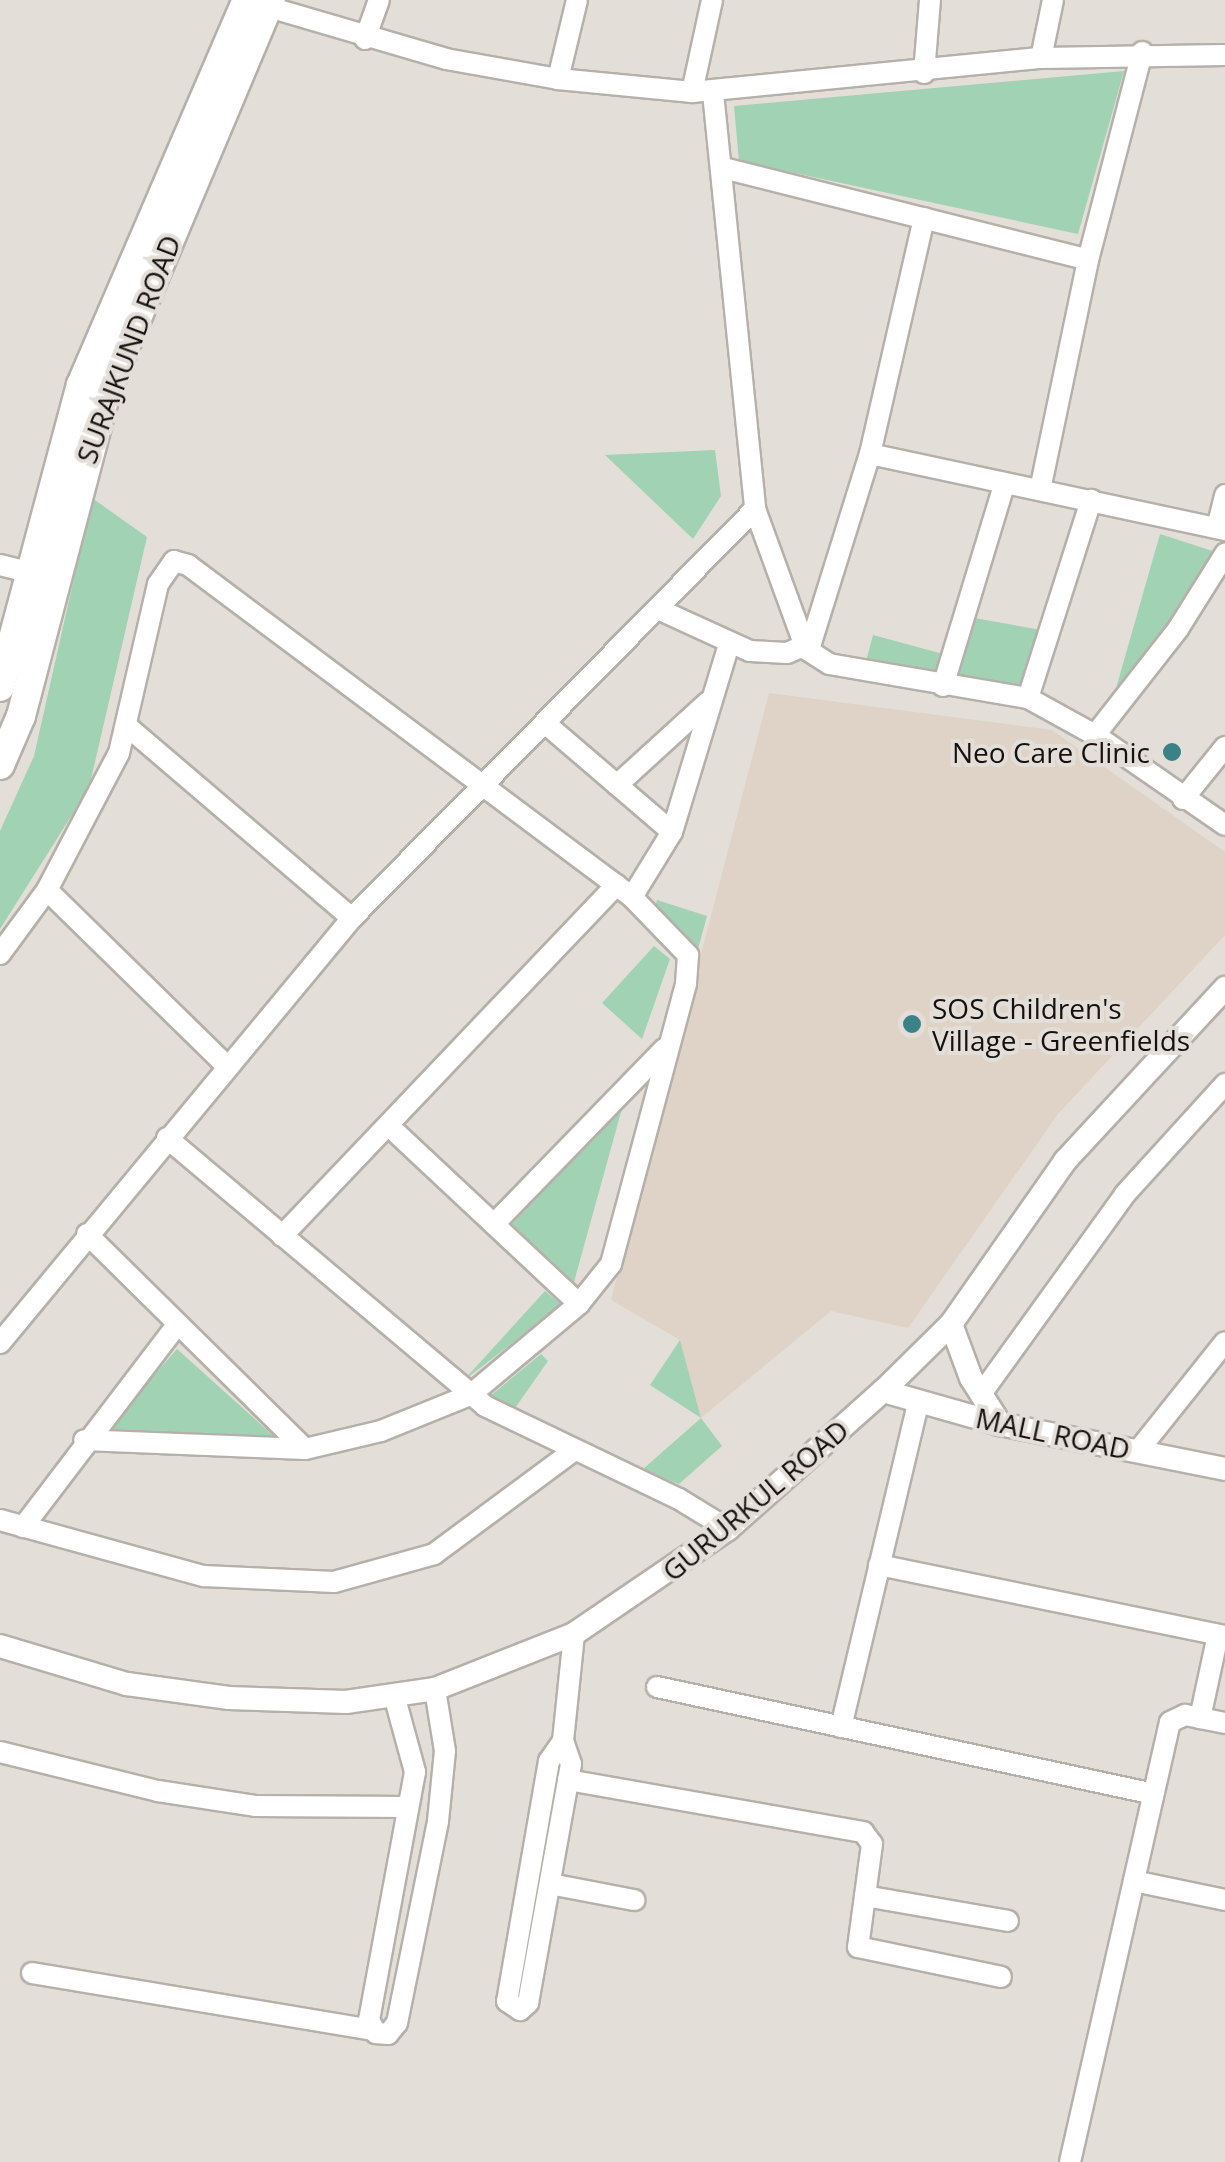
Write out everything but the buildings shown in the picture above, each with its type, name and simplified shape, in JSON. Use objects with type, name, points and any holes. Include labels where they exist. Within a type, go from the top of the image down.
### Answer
[{"type":"main road","name":"SURAJKUND ROAD","points":[[0,687],[81,385],[258,2]]},
{"type":"main road","name":"SURAJKUND ROAD","points":[[0,765],[21,716],[106,392],[258,2]]},
{"type":"street","points":[[365,39],[378,0]]},
{"type":"street","points":[[558,80],[577,0]]},
{"type":"street","points":[[712,0],[702,92],[723,168],[755,510],[806,649],[829,664],[1028,698],[1095,735],[1182,799],[1225,825]]},
{"type":"street","points":[[924,73],[930,0]]},
{"type":"street","points":[[1041,58],[1053,0]]},
{"type":"street","points":[[258,2],[365,39],[558,80],[702,92],[924,73],[1041,58],[1142,52],[1225,55]]},
{"type":"street","points":[[1040,490],[1088,260],[1142,52]]},
{"type":"street","points":[[723,168],[1088,260]]},
{"type":"street","points":[[806,649],[870,454],[924,218]]},
{"type":"street","points":[[870,454],[1221,529],[1225,496]]},
{"type":"street","points":[[942,686],[1004,484]]},
{"type":"street","points":[[1028,698],[1091,500]]},
{"type":"street","points":[[0,1344],[86,1234],[352,918],[755,510]]},
{"type":"street","points":[[1095,735],[1169,642],[1225,554]]},
{"type":"street","points":[[0,954],[47,890],[90,816],[128,727],[158,584],[168,563],[181,562],[624,891],[688,955],[618,1245],[579,1304],[470,1395],[381,1431],[305,1449],[84,1440]]},
{"type":"street","points":[[0,565],[32,573]]},
{"type":"street","points":[[660,610],[729,644],[766,654],[806,649]]},
{"type":"street","points":[[282,1236],[624,891],[672,832],[729,644]]},
{"type":"street","points":[[617,785],[709,701]]},
{"type":"street","points":[[546,724],[672,832]]},
{"type":"street","points":[[128,727],[352,918]]},
{"type":"street","points":[[1182,799],[1225,747]]},
{"type":"street","points":[[47,890],[226,1065]]},
{"type":"street","name":"GURURKUL ROAD","points":[[0,1646],[79,1674],[229,1698],[346,1702],[435,1689],[574,1634],[728,1529],[884,1391],[951,1324],[1065,1161],[1225,988]]},
{"type":"street","points":[[494,1222],[667,1046]]},
{"type":"street","points":[[981,1394],[1125,1194],[1225,1084]]},
{"type":"street","points":[[390,1127],[579,1304]]},
{"type":"street","points":[[167,1138],[470,1395],[572,1452],[679,1498],[728,1529]]},
{"type":"street","points":[[86,1234],[305,1449]]},
{"type":"street","points":[[951,1324],[981,1394],[1000,1424]]},
{"type":"street","points":[[23,1527],[84,1440],[176,1326]]},
{"type":"street","points":[[1138,1451],[1225,1342]]},
{"type":"street","name":"MALL ROAD","points":[[884,1391],[918,1404],[1000,1424],[1225,1469]]},
{"type":"street","points":[[840,1727],[918,1404]]},
{"type":"street","points":[[0,1520],[204,1576],[334,1582],[434,1554],[572,1452]]},
{"type":"street","points":[[880,1565],[1222,1635],[1200,1718]]},
{"type":"street","points":[[563,1741],[550,1761],[507,2001],[520,2010],[528,2003],[571,1764],[563,1741],[574,1634]]},
{"type":"street","points":[[657,1687],[1154,1794]]},
{"type":"street","points":[[32,1972],[374,2030],[395,2028],[438,1821],[445,1751],[435,1689]]},
{"type":"street","points":[[374,2030],[371,2005],[408,1808],[414,1752],[394,1696]]},
{"type":"street","points":[[1070,2162],[1170,1722],[1180,1715],[1225,1723]]},
{"type":"street","points":[[0,1752],[255,1806],[408,1808]]},
{"type":"street","points":[[568,1780],[863,1832],[872,1844],[857,1942],[862,1951],[1002,1977]]},
{"type":"street","points":[[1134,1881],[1225,1900]]},
{"type":"street","points":[[550,1884],[634,1900]]},
{"type":"street","points":[[865,1896],[1008,1920]]},
{"type":"shaded area","name":"SOS Children's Village - Greenfields","points":[[769,693],[1052,730],[1225,852],[1225,935],[1058,1114],[908,1328],[831,1311],[701,1418],[680,1340],[611,1300]]},
{"type":"green space","points":[[1124,71],[1078,234],[739,161],[734,106]]},
{"type":"green space","points":[[715,450],[721,496],[693,539],[605,455]]},
{"type":"green space","points":[[92,498],[147,537],[89,788],[0,929],[0,831],[34,756]]},
{"type":"green space","points":[[1160,534],[1225,555],[1105,727]]},
{"type":"green space","points":[[969,617],[1041,630],[1024,690],[865,665],[873,635],[958,658]]},
{"type":"green space","points":[[657,900],[707,916],[698,949],[654,910]]},
{"type":"green space","points":[[654,946],[670,959],[642,1039],[602,1003]]},
{"type":"green space","points":[[626,1094],[574,1282],[510,1223]]},
{"type":"green space","points":[[545,1291],[562,1305],[463,1381]]},
{"type":"green space","points":[[680,1340],[701,1418],[650,1385]]},
{"type":"green space","points":[[177,1349],[285,1446],[106,1430]]},
{"type":"green space","points":[[541,1354],[548,1361],[513,1411],[489,1397]]},
{"type":"green space","points":[[701,1418],[722,1446],[679,1484],[642,1470]]},
{"type":"place","name":"Neo Care Clinic","points":[[1172,752]]},
{"type":"place","name":"SOS Children's Village - Greenfields","points":[[912,1024]]}]
